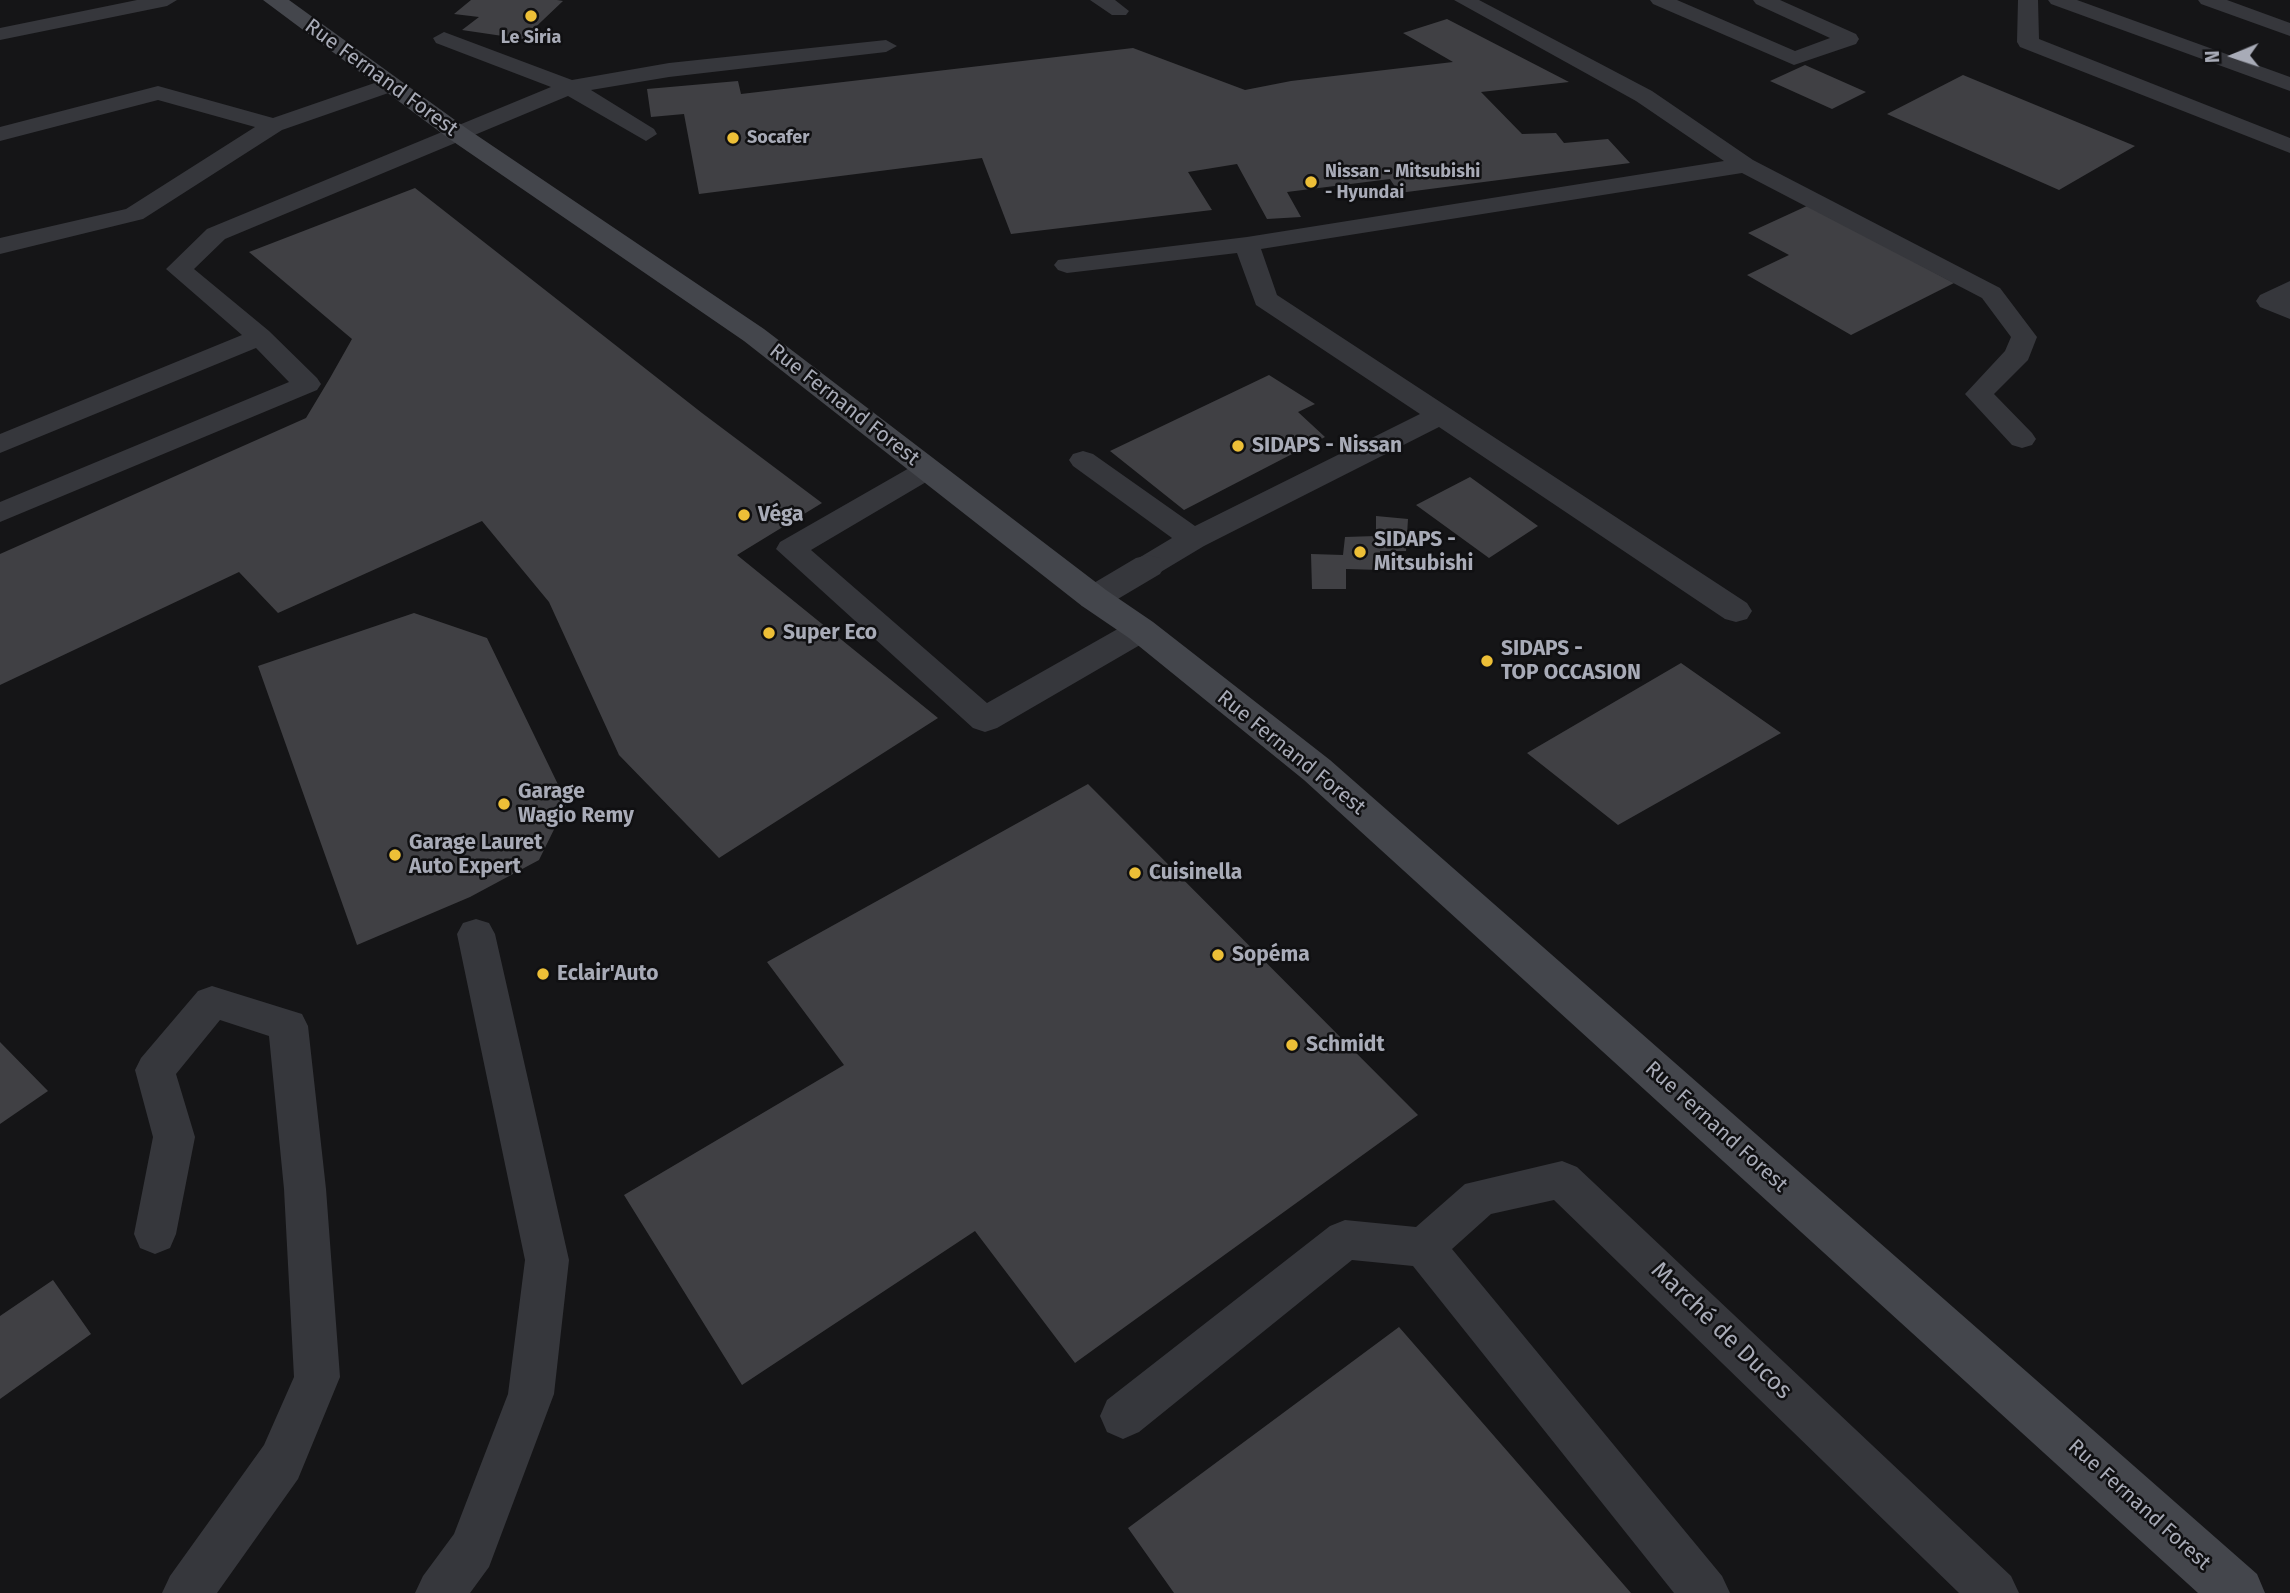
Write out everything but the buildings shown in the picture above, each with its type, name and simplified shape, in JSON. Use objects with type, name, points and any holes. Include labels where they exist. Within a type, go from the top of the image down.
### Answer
[{"type":"street","name":"Rue Fernand Forest","points":[[274,0],[457,133],[754,335],[1094,598],[1141,630],[1317,770],[2238,1593]]},
{"type":"street","points":[[1094,598],[1148,566]]},
{"type":"lane","points":[[0,34],[167,0]]},
{"type":"lane","points":[[1100,0],[1119,11]]},
{"type":"lane","points":[[1464,0],[1644,96],[1745,165],[1992,293],[2024,337],[2018,354],[1979,394],[2022,439]]},
{"type":"lane","points":[[1660,0],[1794,59],[1847,39],[1763,0]]},
{"type":"lane","points":[[2028,0],[2028,42],[2290,146]]},
{"type":"lane","points":[[2058,0],[2288,81]]},
{"type":"lane","points":[[2208,0],[2290,30]]},
{"type":"lane","points":[[444,38],[570,87],[646,134]]},
{"type":"lane","points":[[0,513],[307,384],[260,337],[179,270],[216,234],[570,87],[669,70],[886,46]]},
{"type":"lane","points":[[0,246],[134,214],[274,125],[389,85]]},
{"type":"lane","points":[[0,134],[158,93],[274,125]]},
{"type":"lane","points":[[1067,265],[1247,244],[1745,165]]},
{"type":"lane","points":[[1247,244],[1265,299],[1736,611]]},
{"type":"lane","points":[[2290,289],[2269,301],[2290,311]]},
{"type":"lane","points":[[0,444],[260,337]]},
{"type":"lane","points":[[1148,566],[1193,539],[1439,416]]},
{"type":"lane","points":[[1083,460],[1193,539]]},
{"type":"lane","points":[[928,470],[791,549],[985,720],[1141,630]]},
{"type":"lane","points":[[440,1593],[472,1550],[531,1394],[547,1259],[476,934]]},
{"type":"lane","points":[[155,1234],[174,1137],[155,1070],[212,1002],[288,1026],[304,1189],[317,1377],[281,1462],[187,1593]]},
{"type":"lane","name":"Marché de Ducos","points":[[1424,1247],[1480,1197],[1562,1180],[1994,1593]]},
{"type":"lane","points":[[1123,1416],[1345,1240],[1424,1247],[1700,1591]]},
{"type":"place","name":"Le Siria","points":[[531,16]]},
{"type":"place","name":"Socafer","points":[[733,138]]},
{"type":"place","name":"Nissan - Mitsubishi - Hyundai","points":[[1311,182]]},
{"type":"place","name":"SIDAPS - Nissan","points":[[1238,446]]},
{"type":"place","name":"Véga","points":[[744,515]]},
{"type":"place","name":"SIDAPS - Mitsubishi","points":[[1360,552]]},
{"type":"place","name":"Super Eco","points":[[769,633]]},
{"type":"place","name":"SIDAPS - TOP OCCASION","points":[[1487,661]]},
{"type":"place","name":"Garage Wagio Remy","points":[[504,804]]},
{"type":"place","name":"Garage Lauret Auto Expert","points":[[395,855]]},
{"type":"place","name":"Cuisinella","points":[[1135,873]]},
{"type":"place","name":"Sopéma","points":[[1218,955]]},
{"type":"place","name":"Eclair'Auto","points":[[543,974]]},
{"type":"place","name":"Schmidt","points":[[1292,1045]]}]
